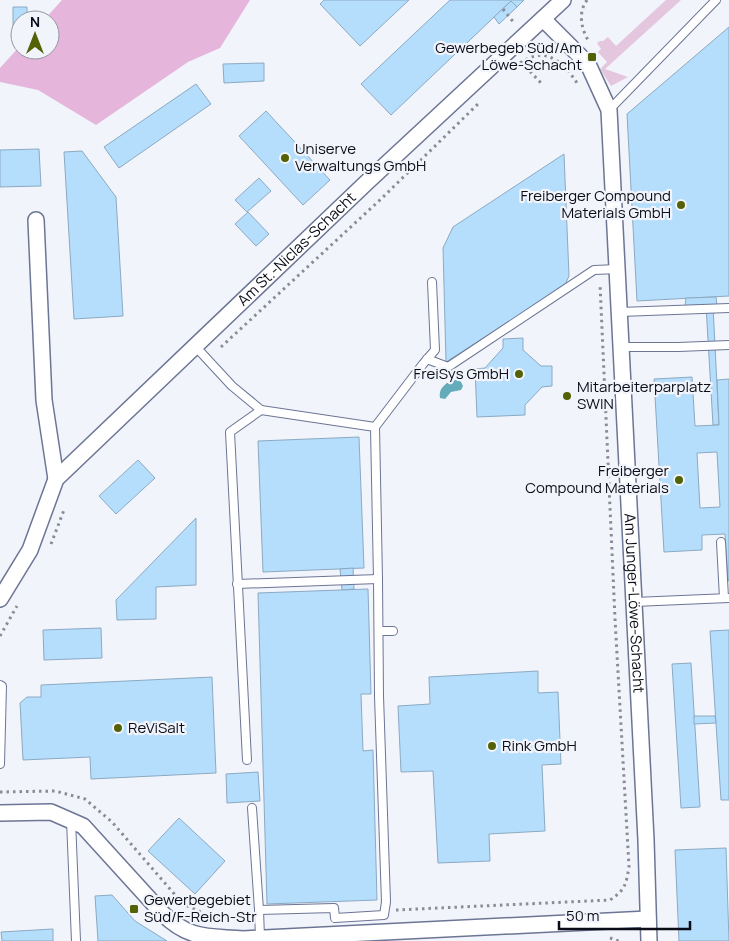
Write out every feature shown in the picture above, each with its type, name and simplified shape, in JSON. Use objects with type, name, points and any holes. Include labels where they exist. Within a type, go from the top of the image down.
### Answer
[{"type":"street","name":"Am St.-Niclas-Schacht","points":[[0,599],[30,550],[56,479],[563,0]]},
{"type":"street","name":"Am Junger-Löwe-Schacht","points":[[543,19],[588,64],[609,110],[646,840],[649,941]]},
{"type":"street","name":"Am St.-Niclas-Schacht","points":[[36,220],[44,400],[56,479]]},
{"type":"street","points":[[0,813],[51,812],[84,826],[176,926],[194,935],[218,938],[360,937],[648,919]]},
{"type":"lane","points":[[609,110],[716,0]]},
{"type":"lane","points":[[427,359],[448,367],[594,270],[618,269]]},
{"type":"lane","points":[[259,910],[334,908],[335,918],[384,915],[386,902],[379,706],[375,427],[435,350],[432,282]]},
{"type":"lane","points":[[620,312],[729,308]]},
{"type":"lane","points":[[621,347],[678,348],[729,345]]},
{"type":"lane","points":[[196,346],[232,386],[261,410],[375,427]]},
{"type":"lane","points":[[247,760],[230,432],[261,410]]},
{"type":"lane","points":[[634,602],[726,598],[721,542]]},
{"type":"lane","points":[[237,584],[378,579]]},
{"type":"lane","points":[[379,631],[393,631]]},
{"type":"lane","points":[[0,685],[2,686],[0,764]]},
{"type":"lane","points":[[252,808],[260,938]]},
{"type":"lane","points":[[71,820],[76,941]]},
{"type":"path","points":[[568,70],[593,47],[582,28],[582,11],[587,0]]},
{"type":"path","points":[[514,69],[532,56],[550,56],[558,60],[578,84]]},
{"type":"path","points":[[207,359],[374,206],[487,95]]},
{"type":"path","points":[[384,915],[400,909],[610,900],[622,892],[627,880],[629,867],[615,619],[599,270]]},
{"type":"path","points":[[53,540],[65,507]]},
{"type":"shaded area","points":[[62,0],[250,0],[220,48],[188,62],[96,125],[38,90],[0,82],[0,68],[10,57],[10,60],[60,60],[60,10],[53,10]]},
{"type":"shaded area","points":[[666,0],[681,0],[605,69],[628,77],[611,86],[600,69],[607,62],[598,52],[601,49],[597,43],[608,37],[616,46]]},
{"type":"water","points":[[455,380],[460,380],[463,386],[461,390],[451,392],[445,399],[440,398],[440,391],[443,386]]},
{"type":"building","points":[[324,0],[409,0],[360,46],[320,4]]},
{"type":"building","points":[[450,0],[524,0],[517,7],[511,1],[391,115],[361,84]]},
{"type":"building","points":[[511,1],[517,7],[499,24],[494,17]]},
{"type":"building","points":[[13,7],[27,7],[27,10],[13,10]]},
{"type":"building","name":"Freiberger Compound Materials GmbH","points":[[729,27],[729,296],[637,301],[627,114]]},
{"type":"building","points":[[264,63],[264,81],[224,83],[223,64]]},
{"type":"building","points":[[196,84],[211,104],[119,168],[104,147]]},
{"type":"building","name":"Uniserve Verwaltungs GmbH","points":[[266,111],[330,180],[303,205],[239,136]]},
{"type":"building","points":[[39,149],[41,186],[0,187],[0,150]]},
{"type":"building","points":[[82,151],[116,197],[123,316],[74,319],[64,152]]},
{"type":"building","name":"Freiberger Compound Materials GmbH","points":[[564,154],[569,276],[564,287],[446,362],[443,248],[453,227]]},
{"type":"building","points":[[259,178],[271,191],[247,212],[235,200]]},
{"type":"building","points":[[248,212],[269,234],[256,246],[235,224]]},
{"type":"building","points":[[716,297],[717,306],[685,306],[686,298]]},
{"type":"building","points":[[706,306],[713,306],[719,425],[713,425]]},
{"type":"building","points":[[523,338],[523,350],[541,366],[552,366],[552,386],[542,387],[525,405],[525,415],[477,417],[475,369],[485,368],[503,348],[503,339]]},
{"type":"building","name":"Freiberger Compound Materials","points":[[692,377],[695,426],[719,425],[717,380],[729,379],[729,581],[725,534],[702,535],[702,550],[664,552],[654,379]],"holes":[[[717,452],[720,507],[700,508],[697,453]]]},
{"type":"building","points":[[359,437],[364,568],[263,572],[258,441]]},
{"type":"building","points":[[138,460],[155,478],[116,514],[99,496]]},
{"type":"building","points":[[196,518],[196,585],[156,587],[156,619],[117,620],[116,600]]},
{"type":"building","points":[[353,568],[354,589],[342,590],[340,569]]},
{"type":"building","points":[[368,589],[371,694],[361,694],[363,751],[373,750],[377,900],[267,904],[258,593]]},
{"type":"building","points":[[101,628],[102,658],[44,660],[43,630]]},
{"type":"building","points":[[729,630],[729,800],[721,800],[710,631]]},
{"type":"building","points":[[691,663],[700,807],[681,808],[672,664]]},
{"type":"building","points":[[538,671],[538,693],[558,692],[561,764],[542,765],[545,831],[489,834],[490,861],[438,863],[433,771],[401,772],[398,706],[430,704],[429,677]]},
{"type":"building","name":"ReViSalt","points":[[212,677],[216,773],[91,779],[90,757],[23,760],[20,703],[27,697],[41,697],[41,685]]},
{"type":"building","points":[[694,716],[715,716],[716,723],[694,724]]},
{"type":"building","points":[[258,772],[260,801],[227,803],[226,774]]},
{"type":"building","points":[[179,818],[225,861],[195,894],[148,851]]},
{"type":"building","points":[[726,848],[729,941],[679,941],[675,850]]},
{"type":"building","points":[[112,895],[135,921],[167,941],[98,941],[95,896]]},
{"type":"building","points":[[53,929],[53,941],[2,941],[1,932]]},
{"type":"place","name":"Gewerbegeb Süd/Am Löwe-Schacht","points":[[592,57]]},
{"type":"place","name":"Uniserve Verwaltungs GmbH","points":[[285,158]]},
{"type":"place","name":"Freiberger Compound Materials GmbH","points":[[681,205]]},
{"type":"place","name":"FreiSys GmbH","points":[[519,374]]},
{"type":"place","name":"Mitarbeiterparplatz SWIN","points":[[567,396]]},
{"type":"place","name":"Freiberger Compound Materials","points":[[679,480]]},
{"type":"place","name":"ReViSalt","points":[[118,728]]},
{"type":"place","name":"Rink GmbH","points":[[492,746]]},
{"type":"place","name":"Gewerbegebiet Süd/F-Reich-Str","points":[[134,909]]}]
